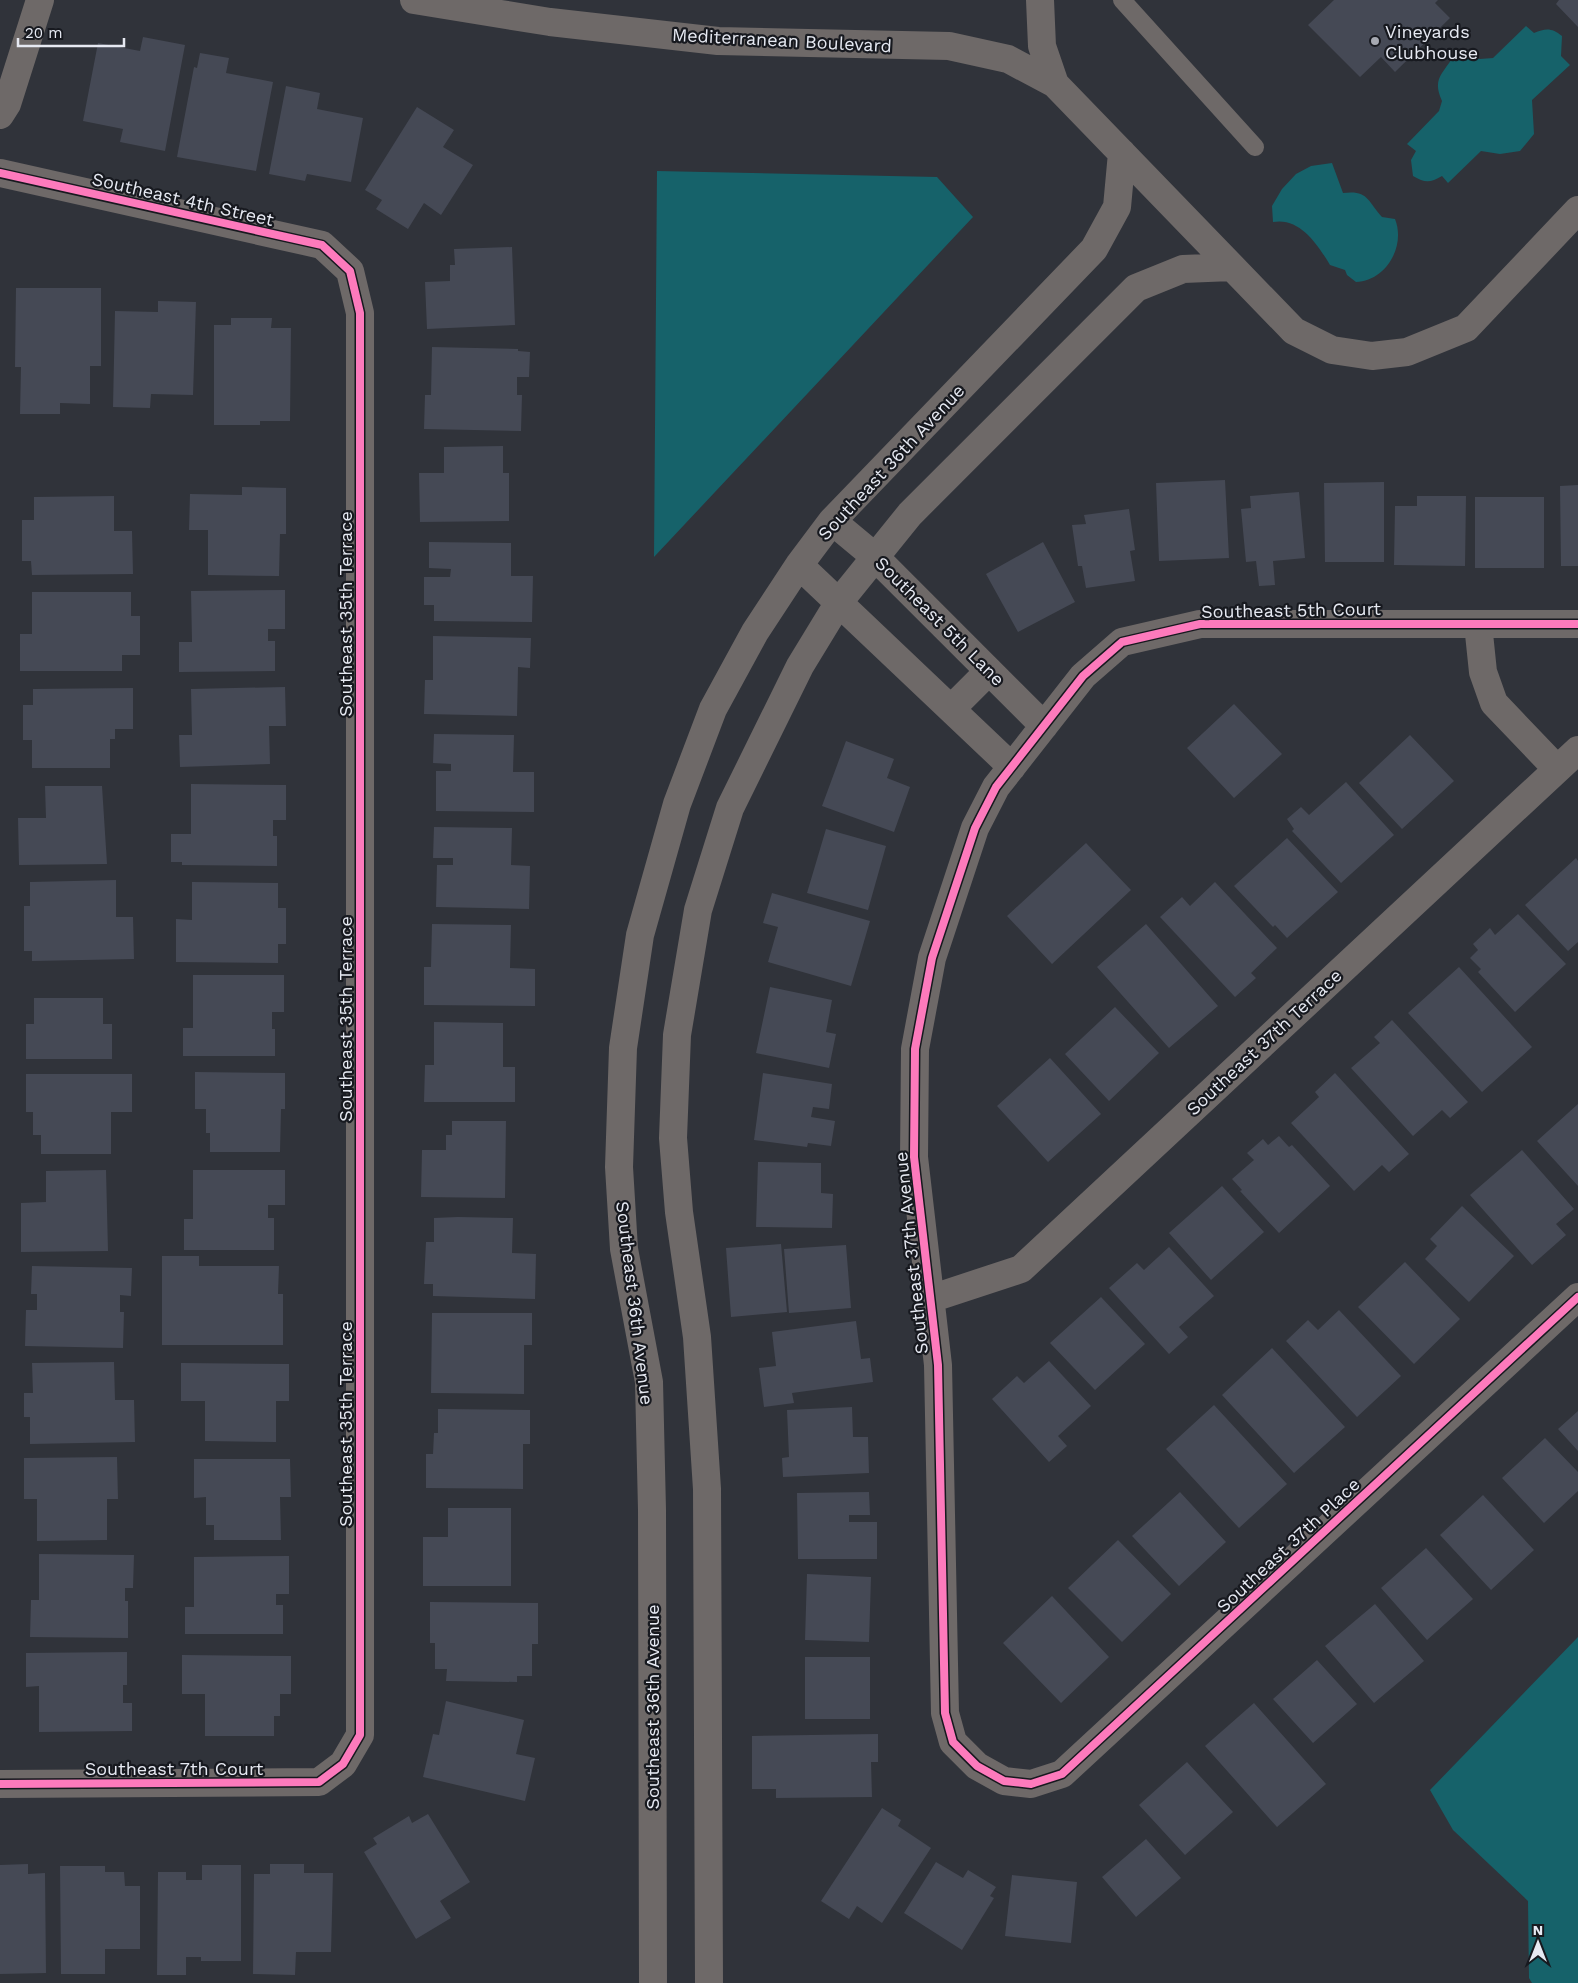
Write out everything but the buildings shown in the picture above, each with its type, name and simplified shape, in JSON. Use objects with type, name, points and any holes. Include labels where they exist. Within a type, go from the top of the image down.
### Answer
[{"type":"street","points":[[0,115],[7,104],[40,0]]},
{"type":"street","name":"Mediterranean Boulevard","points":[[414,0],[550,22],[718,41],[949,46],[1008,59],[1055,84]]},
{"type":"street","points":[[1040,0],[1042,46],[1055,84],[1294,331],[1332,350],[1372,356],[1407,352],[1466,328],[1578,210]]},
{"type":"street","name":"Southeast 36th Avenue","points":[[653,1983],[652,1510],[648,1382],[624,1249],[619,1167],[623,1048],[640,936],[677,804],[713,709],[755,632],[799,565],[832,521],[1094,249],[1117,207],[1122,153]]},
{"type":"street","name":"Southeast 4th Street","points":[[0,173],[322,245],[350,271]]},
{"type":"street","points":[[709,1983],[707,1489],[697,1337],[679,1212],[673,1138],[677,1035],[698,910],[730,808],[800,666],[839,602],[874,556],[910,514],[1136,288],[1183,269],[1232,267]]},
{"type":"street","name":"Southeast 35th Terrace","points":[[343,1764],[360,1736],[360,313],[350,271]]},
{"type":"street","name":"Southeast 5th Lane","points":[[832,521],[874,556],[1044,726]]},
{"type":"street","points":[[799,565],[952,708],[1012,767]]},
{"type":"street","name":"Southeast 5th Court","points":[[1044,726],[1083,676],[1122,642],[1200,624],[1578,624]]},
{"type":"street","points":[[1478,624],[1483,672],[1494,703],[1557,769]]},
{"type":"street","points":[[952,708],[989,671]]},
{"type":"street","name":"Southeast 37th Avenue","points":[[1004,1781],[976,1766],[953,1742],[945,1713],[938,1365],[914,1157],[915,1049],[932,958],[975,828],[996,787],[1044,726]]},
{"type":"street","name":"Southeast 37th Terrace","points":[[930,1298],[1021,1269],[1578,750]]},
{"type":"street","name":"Southeast 37th Place","points":[[1004,1781],[1031,1784],[1062,1774],[1578,1297]]},
{"type":"street","name":"Southeast 7th Court","points":[[0,1784],[319,1782],[343,1764]]},
{"type":"lane","points":[[1122,0],[1255,147]]},
{"type":"water","points":[[1526,26],[1534,33],[1549,30],[1555,31],[1562,36],[1561,56],[1570,65],[1532,100],[1534,134],[1520,151],[1500,154],[1481,151],[1448,183],[1442,176],[1428,181],[1413,176],[1411,160],[1416,151],[1407,144],[1439,111],[1442,101],[1438,88],[1439,79],[1452,59],[1468,56],[1480,59],[1493,58]]},
{"type":"water","points":[[1332,163],[1343,193],[1351,192],[1362,195],[1370,201],[1382,217],[1395,219],[1398,229],[1398,240],[1391,260],[1376,276],[1367,280],[1356,282],[1347,275],[1345,270],[1330,265],[1314,241],[1300,228],[1283,222],[1273,222],[1272,206],[1282,189],[1296,174],[1311,166]]},
{"type":"water","points":[[657,171],[937,177],[973,217],[654,557]]},
{"type":"water","points":[[1578,1637],[1578,1983],[1532,1983],[1529,1978],[1528,1901],[1453,1830],[1430,1790]]},
{"type":"cycle path","points":[[0,173],[322,245],[350,271],[360,313],[360,1735],[343,1764],[319,1782],[0,1784]]},
{"type":"cycle path","points":[[1578,624],[1200,624],[1122,642],[1083,676],[996,787],[975,828],[932,958],[915,1049],[914,1157],[938,1365],[945,1713],[953,1742],[977,1766],[1004,1781],[1031,1784],[1062,1774],[1578,1297]]},
{"type":"place","name":"Vineyards Clubhouse","points":[[1375,41]]}]
